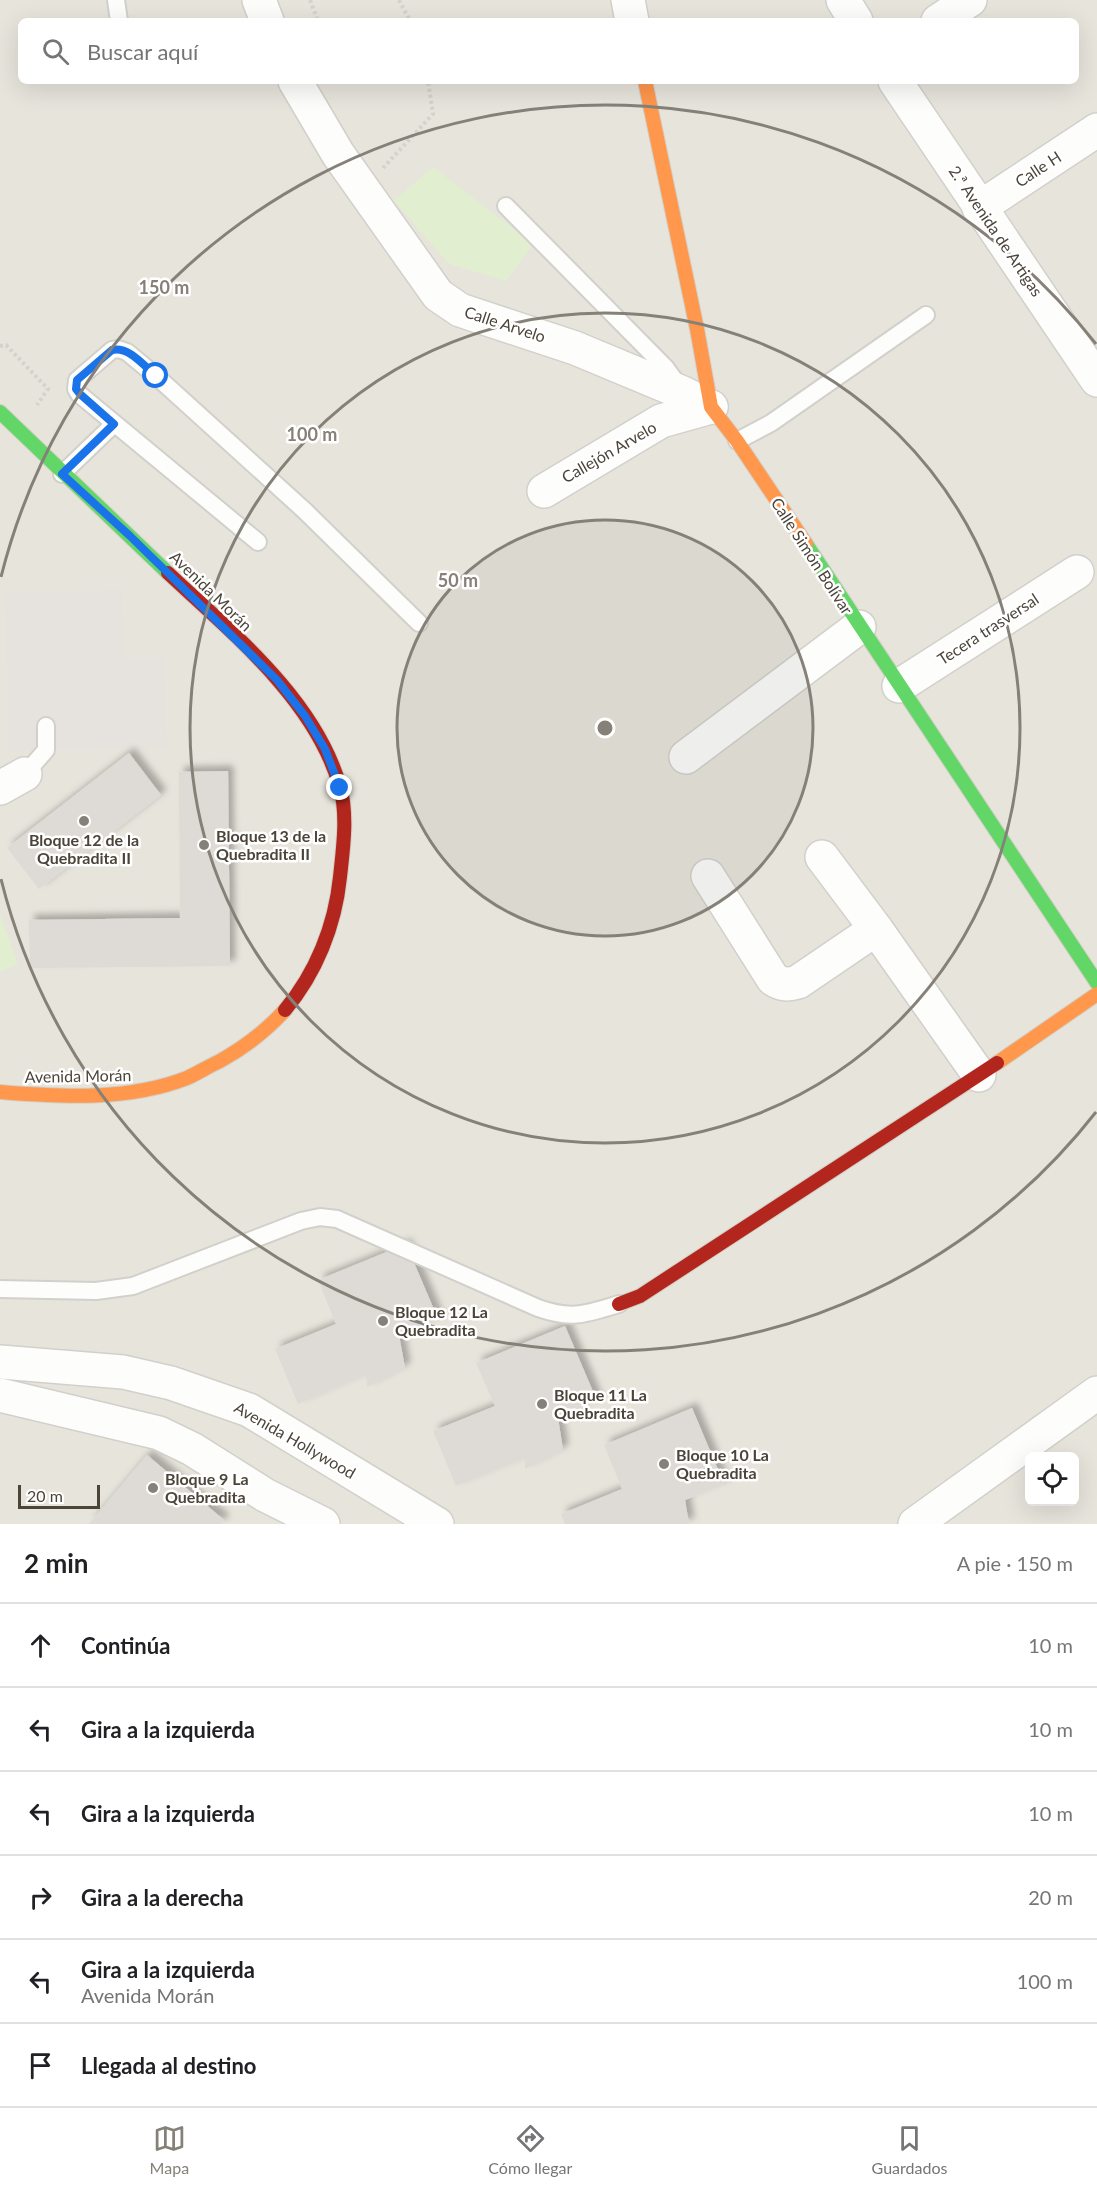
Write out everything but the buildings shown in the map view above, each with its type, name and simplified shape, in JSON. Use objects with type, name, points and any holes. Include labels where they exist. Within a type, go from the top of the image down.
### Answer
[{"type":"street","points":[[259,0],[266,18]]},
{"type":"street","points":[[628,0],[631,18]]},
{"type":"street","points":[[843,0],[854,18]]},
{"type":"street","points":[[943,18],[970,0]]},
{"type":"street","name":"Calle Arvelo","points":[[297,84],[362,190],[438,295],[460,310],[575,348],[697,400]]},
{"type":"street","name":"Calle Simón Bolívar","points":[[646,84],[697,329],[697,400],[737,441],[1097,983]]},
{"type":"street","name":"2.ª Avenida de Artigas","points":[[897,84],[1097,380]]},
{"type":"street","name":"Calle H","points":[[979,207],[1097,130]]},
{"type":"street","name":"Callejón Arvelo","points":[[544,490],[697,400]]},
{"type":"street","name":"Avenida Morán","points":[[0,412],[277,680],[305,716],[325,749],[340,788],[343,821],[342,866],[337,904],[326,939],[305,982],[285,1011],[259,1036],[229,1056],[185,1079],[140,1091],[46,1097],[0,1092]]},
{"type":"street","name":"Tecera trasversal","points":[[899,686],[1077,572]]},
{"type":"street","points":[[686,757],[859,627]]},
{"type":"street","points":[[822,857],[979,1075]]},
{"type":"street","points":[[708,876],[773,979],[780,983],[789,985],[798,982],[876,929]]},
{"type":"street","points":[[619,1304],[640,1296],[979,1075],[1097,994]]},
{"type":"street","name":"Avenida Hollywood","points":[[0,1362],[123,1372],[171,1383],[220,1399],[249,1410],[437,1524]]},
{"type":"street","points":[[915,1524],[1097,1393]]},
{"type":"street","points":[[0,1395],[159,1433],[192,1449],[266,1510],[323,1524]]},
{"type":"lane","points":[[116,0],[119,18]]},
{"type":"lane","points":[[506,206],[697,400]]},
{"type":"lane","points":[[737,441],[771,423],[926,315]]},
{"type":"lane","points":[[258,542],[80,394],[75,385],[77,380],[112,350],[127,352],[305,511],[419,623]]},
{"type":"lane","points":[[62,474],[114,424]]},
{"type":"lane","points":[[13,781],[46,750],[46,726]]},
{"type":"lane","points":[[0,1289],[96,1291],[133,1286],[301,1221],[320,1217],[337,1219],[557,1315],[578,1316],[619,1304]]},
{"type":"path","points":[[310,0],[317,18]]},
{"type":"path","points":[[399,0],[408,18]]},
{"type":"path","points":[[362,190],[433,114],[428,84]]},
{"type":"path","points":[[0,346],[6,345],[48,389]]},
{"type":"shaded area","points":[[0,0],[1097,0],[1097,1524],[0,1524]]},
{"type":"shaded area","points":[[122,590],[124,658],[165,658],[167,748],[8,751],[5,593]]},
{"type":"green space","points":[[433,167],[533,244],[506,281],[449,264],[394,201]]},
{"type":"green space","points":[[0,914],[18,965],[0,971]]},
{"type":"traffic: fast","points":[[0,412],[168,573]]},
{"type":"traffic: fast","points":[[806,544],[1097,983]]},
{"type":"traffic: slow","points":[[646,84],[711,407],[737,441],[806,544]]},
{"type":"traffic: slow","points":[[997,1063],[1097,994]]},
{"type":"traffic: slow","points":[[0,1092],[94,1096],[141,1091],[165,1085],[187,1078],[229,1056],[263,1032],[285,1010]]},
{"type":"traffic: jam","points":[[168,573],[244,644],[292,697],[312,725],[328,755],[340,787],[344,809],[344,832],[334,913],[315,965],[285,1010]]},
{"type":"traffic: jam","points":[[619,1304],[640,1296],[997,1063]]},
{"type":"place","name":"Bloque 12 de la Quebradita II","points":[[84,821]]},
{"type":"place","name":"Bloque 13 de la Quebradita II","points":[[204,845]]},
{"type":"place","name":"Bloque 12 La Quebradita","points":[[383,1321]]},
{"type":"place","name":"Bloque 11 La Quebradita","points":[[542,1404]]},
{"type":"place","name":"Bloque 10 La Quebradita","points":[[664,1464]]},
{"type":"place","name":"Bloque 9 La Quebradita","points":[[153,1488]]},
{"type":"route","points":[[156,376],[127,352],[118,349],[112,350],[77,380],[75,385],[80,394],[114,424],[62,474],[130,536],[277,680],[305,716],[325,749],[340,788]]}]
